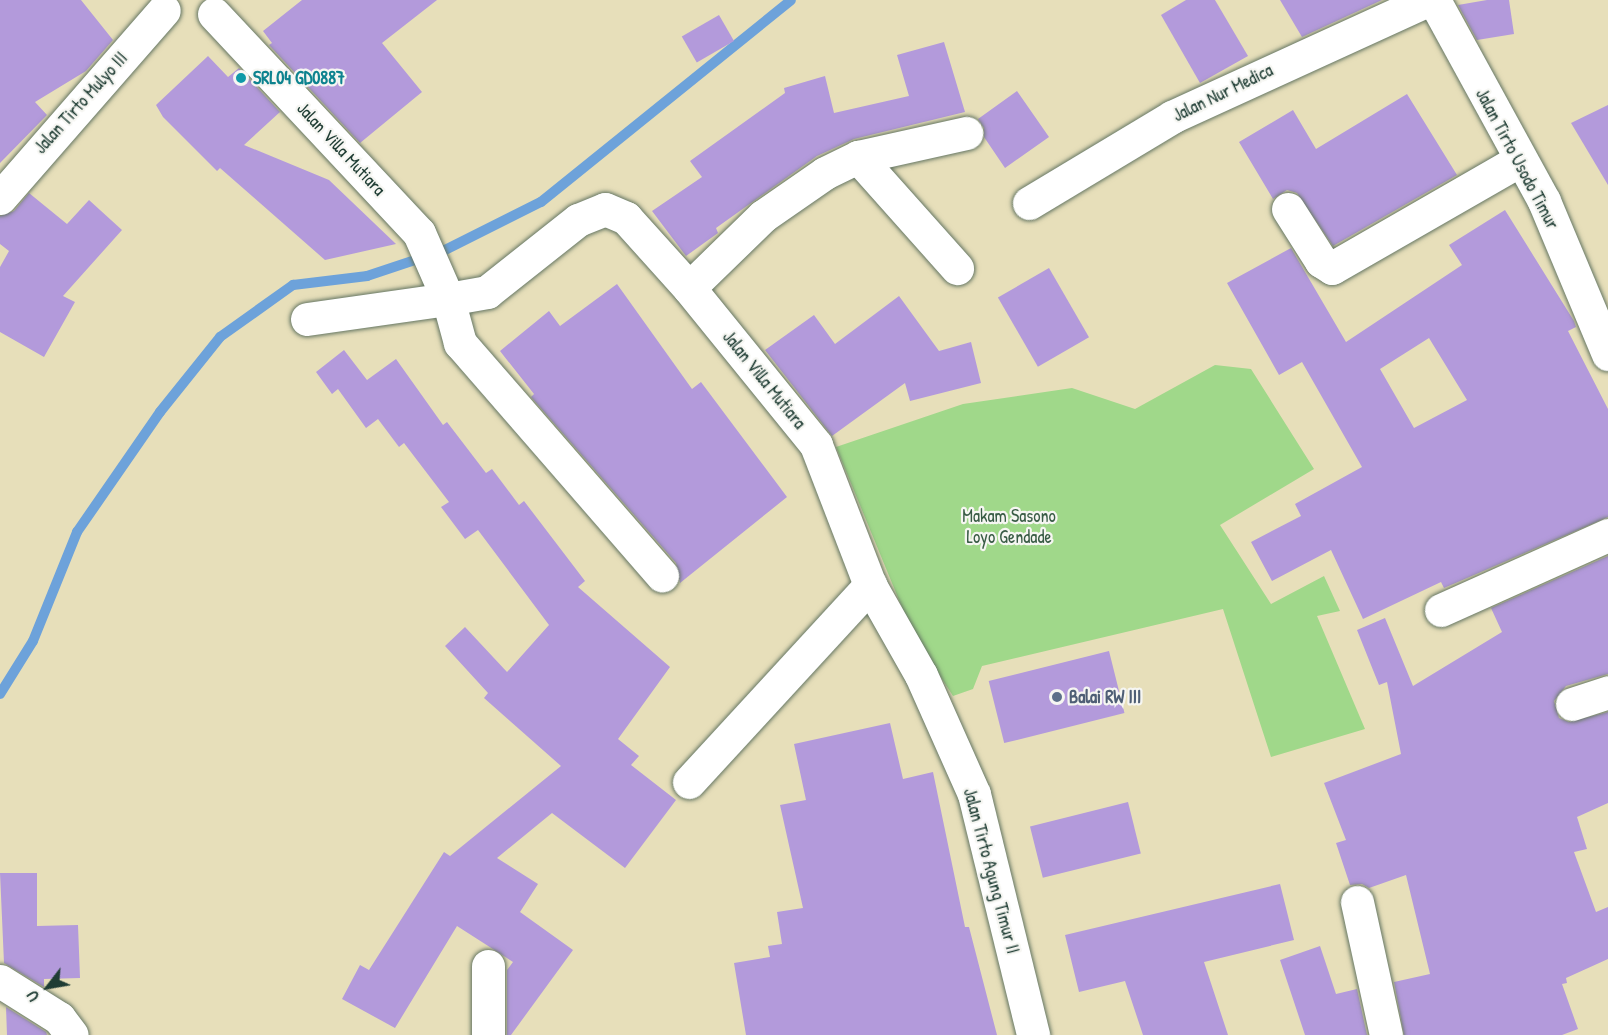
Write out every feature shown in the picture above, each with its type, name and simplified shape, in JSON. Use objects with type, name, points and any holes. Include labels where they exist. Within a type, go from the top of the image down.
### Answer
[{"type":"street","name":"Jalan Nur Medica","points":[[1029,203],[1172,117],[1427,0]]},
{"type":"street","name":"Jalan Tirto Usodo Timur","points":[[1434,0],[1544,201],[1608,354]]},
{"type":"street","points":[[159,5],[183,18],[221,7]]},
{"type":"street","name":"Jalan Tirto Mulyo III","points":[[0,198],[159,5]]},
{"type":"street","name":"Jalan Villa Mutiara","points":[[221,7],[419,233],[448,298],[460,343],[662,575]]},
{"type":"street","points":[[689,288],[763,216],[825,173],[858,157],[966,132]]},
{"type":"street","points":[[858,157],[957,268]]},
{"type":"street","points":[[1288,209],[1321,261],[1332,268],[1520,160]]},
{"type":"street","name":"Jalan Villa Mutiara","points":[[307,320],[487,292],[578,220],[605,209],[626,218],[689,288],[816,445]]},
{"type":"street","name":"Jalan Tirto Agung Timur II","points":[[816,445],[870,585],[921,675],[974,794],[1033,1035]]},
{"type":"street","points":[[1441,610],[1608,534]]},
{"type":"street","points":[[689,782],[870,585]]},
{"type":"street","points":[[1572,704],[1608,692]]},
{"type":"street","points":[[1357,902],[1386,1035]]},
{"type":"street","points":[[488,966],[488,1035]]},
{"type":"street","points":[[0,981],[59,1018],[72,1035]]},
{"type":"green space","name":"Makam Sasono Loyo Gendade","points":[[1215,365],[1251,369],[1314,469],[1220,525],[1271,604],[1324,576],[1340,611],[1317,616],[1365,729],[1271,757],[1223,609],[982,666],[973,689],[953,696],[913,634],[836,447],[963,404],[1072,388],[1135,409]]},
{"type":"building","points":[[0,0],[81,0],[113,40],[86,71],[35,102],[47,115],[0,163]]},
{"type":"building","points":[[302,0],[437,0],[382,43],[422,92],[360,143],[269,45],[272,43],[263,31]]},
{"type":"building","points":[[1186,0],[1215,0],[1248,56],[1200,83],[1161,15]]},
{"type":"building","points":[[1280,0],[1382,0],[1302,37]]},
{"type":"building","points":[[1487,0],[1509,0],[1514,34],[1477,40],[1458,5]]},
{"type":"building","points":[[719,15],[734,41],[697,62],[682,36]]},
{"type":"building","points":[[944,42],[965,112],[854,139],[817,156],[716,228],[718,233],[686,256],[652,211],[702,177],[690,161],[785,93],[784,88],[825,76],[834,113],[909,96],[897,55]]},
{"type":"building","points":[[208,56],[228,77],[239,68],[280,112],[244,145],[329,180],[396,244],[325,260],[220,168],[217,171],[163,117],[156,105]]},
{"type":"building","points":[[1017,91],[1049,137],[1005,168],[984,137],[984,128],[978,119]]},
{"type":"building","points":[[1407,94],[1457,175],[1333,246],[1297,193],[1287,190],[1273,199],[1239,142],[1293,110],[1316,149]]},
{"type":"building","points":[[1608,105],[1608,185],[1571,123]]},
{"type":"building","points":[[29,193],[67,224],[89,200],[122,230],[63,296],[75,302],[44,357],[0,332],[0,267],[9,251],[0,244],[0,216],[14,211]]},
{"type":"building","points":[[1505,210],[1574,321],[1576,327],[1568,331],[1608,409],[1608,517],[1444,588],[1441,582],[1363,619],[1331,550],[1272,581],[1251,542],[1301,516],[1295,504],[1362,467],[1302,362],[1279,375],[1227,283],[1291,248],[1346,342],[1462,265],[1449,245]],"holes":[[[1429,338],[1467,400],[1414,428],[1380,369]]]},
{"type":"building","points":[[1049,268],[1089,337],[1038,367],[998,298]]},
{"type":"building","points":[[617,284],[692,389],[701,382],[787,497],[680,583],[676,563],[531,397],[534,394],[500,351],[549,311],[560,326]]},
{"type":"building","points":[[899,296],[939,351],[971,342],[981,383],[910,401],[905,383],[832,436],[765,350],[814,315],[835,344]]},
{"type":"building","points":[[344,350],[367,380],[396,359],[443,425],[447,422],[486,473],[492,469],[519,505],[524,501],[585,581],[578,587],[670,667],[618,739],[639,756],[631,765],[676,800],[625,868],[552,813],[497,858],[538,884],[520,912],[573,950],[511,1035],[507,1035],[507,970],[513,962],[457,926],[395,1028],[342,999],[360,965],[369,970],[444,852],[450,856],[561,766],[484,698],[488,693],[445,646],[465,627],[507,672],[549,625],[478,530],[465,539],[441,507],[449,502],[404,443],[399,447],[378,419],[366,428],[338,389],[332,394],[316,372]]},
{"type":"building","points":[[1608,556],[1608,674],[1566,686],[1554,701],[1559,718],[1569,722],[1608,712],[1608,803],[1577,817],[1587,849],[1574,852],[1596,912],[1608,907],[1608,959],[1566,978],[1567,983],[1562,984],[1578,1029],[1562,1035],[1404,1035],[1394,982],[1430,974],[1406,875],[1369,888],[1362,884],[1350,885],[1336,843],[1346,840],[1324,783],[1401,754],[1387,682],[1379,685],[1357,630],[1385,618],[1413,686],[1502,632],[1491,608]]},
{"type":"building","name":"Balai RW III","points":[[1109,651],[1124,713],[1004,743],[989,681]]},
{"type":"building","points":[[890,723],[903,779],[933,772],[965,927],[969,927],[997,1035],[746,1035],[734,963],[770,957],[768,946],[782,944],[777,912],[803,908],[780,805],[806,800],[794,744]]},
{"type":"building","points":[[1128,802],[1141,853],[1043,878],[1030,826]]},
{"type":"building","points":[[0,873],[37,873],[37,926],[78,925],[80,978],[44,979],[44,987],[4,963]]},
{"type":"building","points":[[1280,884],[1294,940],[1204,962],[1228,1035],[1143,1035],[1125,981],[1079,992],[1065,935]]},
{"type":"building","points":[[1320,946],[1336,994],[1357,989],[1367,1035],[1305,1035],[1280,960]]},
{"type":"building","points":[[6,1007],[46,1032],[47,1035],[7,1035]]},
{"type":"waterway","points":[[0,694],[33,641],[77,532],[160,412],[220,337],[293,285],[367,276],[445,250],[541,202],[791,0]]},
{"type":"place","name":"SRL04 GD0887","points":[[241,78]]},
{"type":"place","name":"Balai RW III","points":[[1057,697]]}]
